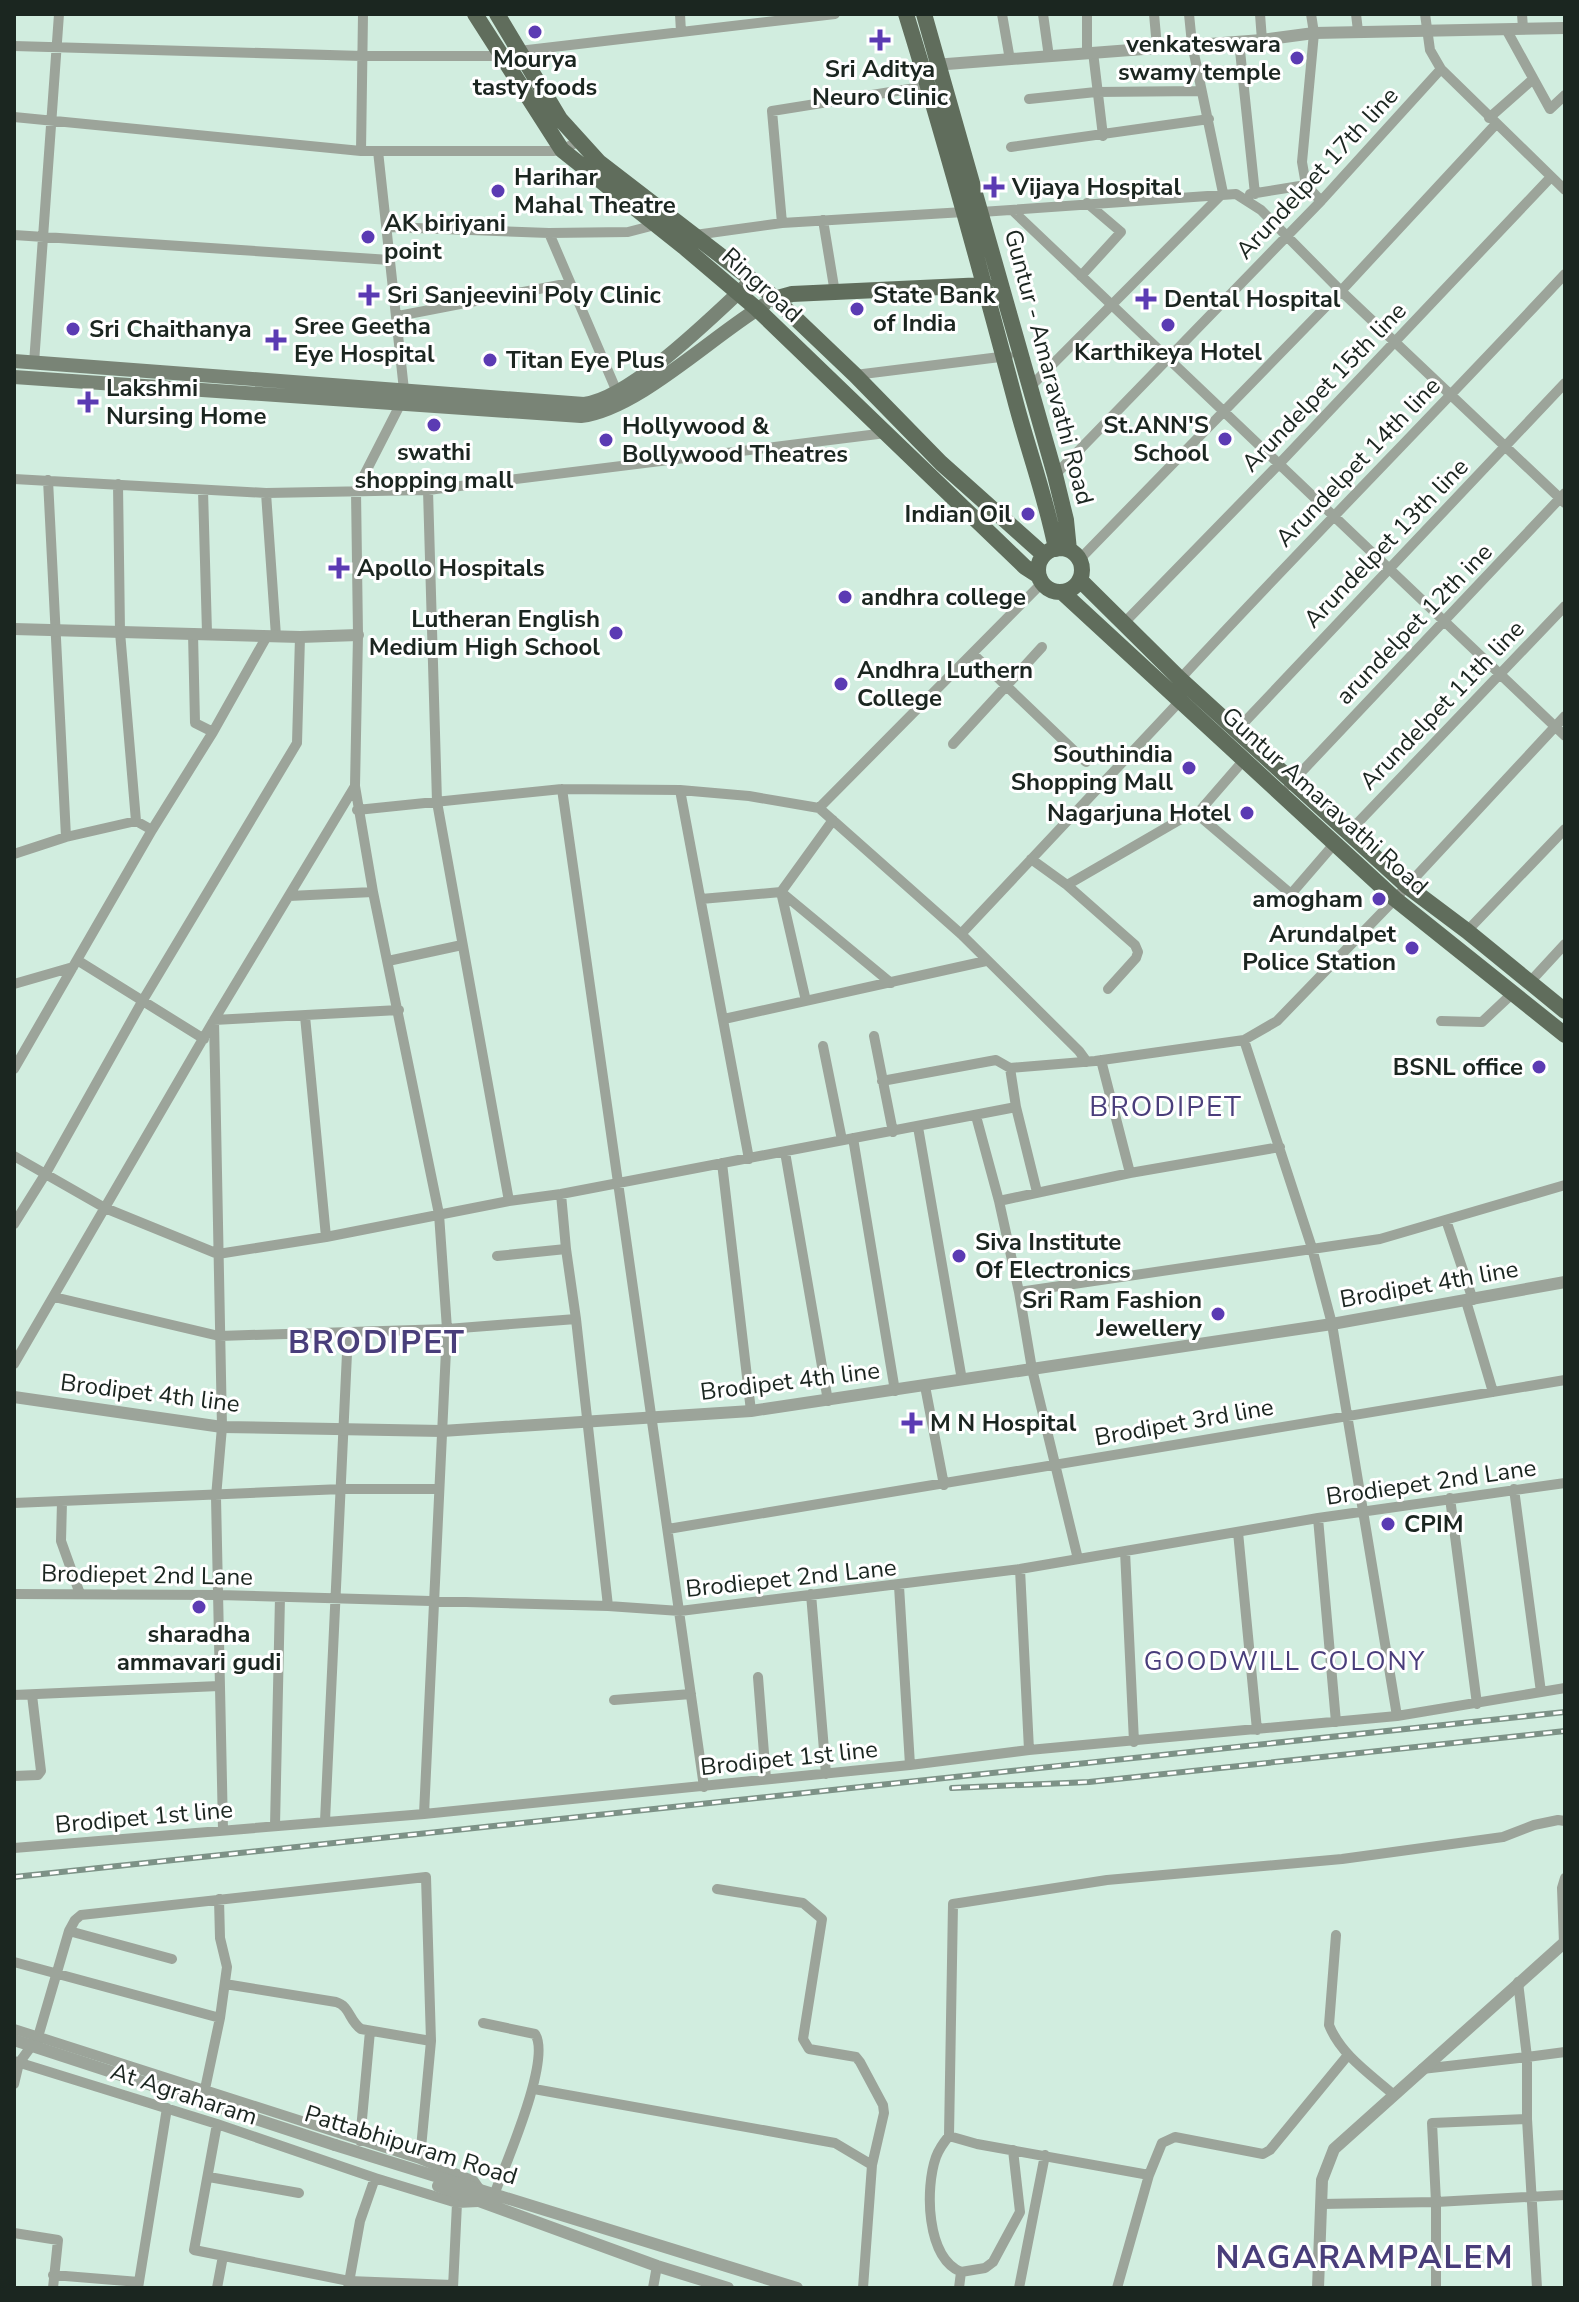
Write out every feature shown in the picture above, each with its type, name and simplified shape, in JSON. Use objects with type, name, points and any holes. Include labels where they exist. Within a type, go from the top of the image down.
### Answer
[{"type":"main road","name":"Ringroad","points":[[475,14],[562,150],[757,309],[1041,579]]},
{"type":"main road","name":"Ringroad","points":[[497,14],[549,101],[599,162],[774,299],[855,375],[941,463],[1062,553]]},
{"type":"main road","name":"Guntur - Amaravathi Road","points":[[906,14],[930,66],[972,212],[985,285],[1004,357],[1062,553]]},
{"type":"main road","name":"Guntur - Amaravathi Road","points":[[924,14],[930,66],[928,86],[1021,353],[1066,520],[1062,553]]},
{"type":"main road","points":[[14,377],[584,404],[617,392],[688,338],[752,280]]},
{"type":"main road","points":[[14,361],[403,396],[581,416],[596,414],[627,401],[774,299],[792,294],[985,285]]},
{"type":"main road","points":[[1062,553],[1082,572],[1080,580],[1070,590],[1062,592],[1055,591],[1041,579],[1038,568],[1062,553]]},
{"type":"main road","points":[[1080,580],[1236,731],[1286,788]]},
{"type":"main road","name":"Guntur Amaravathi Road","points":[[1062,592],[1243,761],[1286,788],[1401,893],[1521,987],[1565,1035]]},
{"type":"main road","points":[[1401,893],[1467,931],[1521,987],[1565,1011]]},
{"type":"street","points":[[34,363],[59,14]]},
{"type":"street","points":[[361,151],[363,14]]},
{"type":"street","points":[[680,14],[681,32]]},
{"type":"street","points":[[519,51],[835,14]]},
{"type":"street","points":[[1002,14],[1010,60]]},
{"type":"street","points":[[1043,14],[1049,57]]},
{"type":"street","points":[[1087,14],[1103,136]]},
{"type":"street","points":[[1154,14],[1157,47]]},
{"type":"street","points":[[1189,14],[1192,44],[1223,193]]},
{"type":"street","points":[[1260,14],[1262,40]]},
{"type":"street","points":[[1311,14],[1314,33],[1302,162],[1306,185],[1321,201]]},
{"type":"street","points":[[1356,14],[1358,31]]},
{"type":"street","points":[[1425,14],[1430,50],[1441,69],[1565,190]]},
{"type":"street","points":[[1522,14],[1523,28]]},
{"type":"street","points":[[930,66],[1262,40],[1314,33],[1565,28]]},
{"type":"street","points":[[1506,29],[1550,109],[1565,95]]},
{"type":"street","points":[[1239,41],[1255,194]]},
{"type":"street","points":[[14,46],[363,56],[500,56]]},
{"type":"street","name":"Arundelpet 17th line","points":[[1055,475],[1321,201],[1441,69]]},
{"type":"street","points":[[1062,553],[1224,409],[1341,291],[1532,80]]},
{"type":"street","points":[[782,223],[772,111],[928,86]]},
{"type":"street","points":[[1029,99],[1096,92],[1201,91]]},
{"type":"street","points":[[14,117],[361,151],[562,150],[579,141]]},
{"type":"street","points":[[1011,147],[1209,119]]},
{"type":"street","points":[[378,151],[398,316],[403,396],[356,491],[358,635],[355,786],[373,892],[439,1214],[447,1329],[424,1814]]},
{"type":"street","name":"Arundelpet 15th line","points":[[1124,623],[1551,177]]},
{"type":"street","points":[[695,235],[782,223],[1012,210],[1223,193],[1255,194],[1306,185]]},
{"type":"street","points":[[1030,387],[1223,193]]},
{"type":"street","points":[[1236,194],[1261,210],[1341,291],[1563,498]]},
{"type":"street","points":[[1081,276],[1121,232],[1087,203]]},
{"type":"street","points":[[1012,210],[1565,736]]},
{"type":"street","points":[[823,220],[835,293]]},
{"type":"street","points":[[388,227],[549,233],[628,232],[655,225]]},
{"type":"street","points":[[549,233],[617,392]]},
{"type":"street","points":[[14,235],[390,260]]},
{"type":"street","name":"Arundelpet 14th line","points":[[1180,679],[1565,274]]},
{"type":"street","points":[[398,316],[570,283]]},
{"type":"street","points":[[855,375],[1021,353]]},
{"type":"street","name":"Arundelpet 13th line","points":[[1236,731],[1565,383]]},
{"type":"street","points":[[14,479],[266,493],[428,490],[886,433]]},
{"type":"street","points":[[48,480],[66,837]]},
{"type":"street","points":[[118,484],[120,632],[136,821]]},
{"type":"street","points":[[203,490],[207,633]]},
{"type":"street","points":[[428,490],[437,802],[509,1201]]},
{"type":"street","points":[[14,1069],[152,830],[271,636],[266,493]]},
{"type":"street","name":"arundelpet 12th ine","points":[[1286,788],[1563,498]]},
{"type":"street","points":[[819,808],[973,654],[1041,579]]},
{"type":"street","name":"Arundelpet 11th line","points":[[1197,814],[1291,894],[1565,606]]},
{"type":"street","points":[[14,629],[300,637],[358,635]]},
{"type":"street","points":[[193,633],[195,723],[213,732]]},
{"type":"street","points":[[14,1224],[143,1000],[297,743],[300,637]]},
{"type":"street","points":[[953,744],[1042,647]]},
{"type":"street","points":[[973,654],[1086,762]]},
{"type":"street","points":[[961,934],[1180,701]]},
{"type":"street","points":[[882,1081],[996,1060],[1010,1068],[1087,1062],[1244,1040],[1277,1021],[1565,716]]},
{"type":"street","points":[[1067,885],[1188,815],[1197,814],[1243,761]]},
{"type":"street","points":[[14,1364],[214,1020],[355,786]]},
{"type":"street","points":[[562,789],[704,1787]]},
{"type":"street","points":[[357,810],[562,789],[680,790],[749,796],[819,808],[961,934],[1087,1062]]},
{"type":"street","points":[[680,790],[749,1159]]},
{"type":"street","points":[[806,1001],[781,892],[833,820]]},
{"type":"street","points":[[14,854],[66,837],[136,821],[152,830]]},
{"type":"street","points":[[1467,931],[1565,829]]},
{"type":"street","points":[[1031,859],[1067,885],[1135,945],[1138,952],[1136,958],[1108,989]]},
{"type":"street","points":[[289,896],[373,892]]},
{"type":"street","points":[[701,899],[781,892],[891,983]]},
{"type":"street","points":[[1441,1021],[1482,1022],[1565,944]]},
{"type":"street","points":[[388,961],[462,945]]},
{"type":"street","points":[[724,1019],[986,961]]},
{"type":"street","points":[[14,984],[75,964],[143,1000],[204,1039]]},
{"type":"street","points":[[214,1020],[399,1010]]},
{"type":"street","points":[[305,1016],[326,1237]]},
{"type":"street","points":[[214,1020],[222,1427],[216,1497],[223,1830]]},
{"type":"street","points":[[874,1036],[893,1132]]},
{"type":"street","points":[[1244,1040],[1312,1248],[1332,1324],[1397,1716]]},
{"type":"street","points":[[823,1046],[847,1139],[895,1391]]},
{"type":"street","points":[[1101,1060],[1130,1173]]},
{"type":"street","points":[[1010,1068],[1016,1107],[1037,1192]]},
{"type":"street","points":[[14,1156],[105,1208],[218,1254],[561,1194],[1016,1107]]},
{"type":"street","points":[[976,1116],[999,1201],[1032,1369],[1078,1559]]},
{"type":"street","points":[[918,1127],[962,1380]]},
{"type":"street","points":[[999,1201],[1130,1173],[1280,1147]]},
{"type":"street","points":[[785,1152],[828,1401]]},
{"type":"street","points":[[722,1163],[751,1411]]},
{"type":"street","points":[[1019,1292],[1380,1239],[1565,1185]]},
{"type":"street","points":[[561,1194],[608,1606]]},
{"type":"street","points":[[1446,1220],[1493,1392]]},
{"type":"street","points":[[497,1256],[566,1249]]},
{"type":"street","name":"Brodipet 4th line","points":[[14,1397],[222,1427],[442,1431],[751,1411],[1332,1324],[1565,1282]]},
{"type":"street","points":[[54,1297],[219,1336],[447,1329],[576,1319]]},
{"type":"street","points":[[325,1821],[348,1332]]},
{"type":"street","name":"Brodipet 3rd line","points":[[668,1529],[1565,1380]]},
{"type":"street","points":[[925,1386],[944,1485]]},
{"type":"street","name":"Brodiepet 2nd Lane","points":[[14,1594],[433,1600],[680,1611],[1020,1569],[1318,1518],[1565,1483]]},
{"type":"street","points":[[14,1503],[216,1497],[342,1489],[438,1489]]},
{"type":"street","points":[[1514,1489],[1541,1692]]},
{"type":"street","points":[[1450,1498],[1477,1704]]},
{"type":"street","points":[[62,1502],[61,1541],[80,1594]]},
{"type":"street","points":[[1318,1518],[1336,1722]]},
{"type":"street","points":[[1238,1532],[1257,1730]]},
{"type":"street","points":[[1125,1551],[1134,1742]]},
{"type":"street","points":[[1020,1569],[1029,1750]]},
{"type":"street","points":[[899,1586],[910,1765]]},
{"type":"street","points":[[811,1594],[826,1774]]},
{"type":"street","points":[[275,1826],[280,1597]]},
{"type":"street","points":[[758,1677],[766,1779]]},
{"type":"street","points":[[14,1695],[219,1686]]},
{"type":"street","name":"Brodipet 1st line","points":[[14,1848],[424,1814],[704,1787],[1029,1750],[1397,1716],[1565,1688]]},
{"type":"street","points":[[614,1700],[691,1694]]},
{"type":"street","points":[[14,1776],[38,1775],[41,1771],[32,1695]]},
{"type":"street","points":[[1013,2150],[1020,2212],[993,2262],[985,2268],[961,2272],[948,2264],[942,2255],[931,2219],[935,2158],[949,2136],[953,1904],[1107,1880],[1342,1859],[1503,1837],[1534,1825],[1565,1821]]},
{"type":"street","points":[[14,2084],[17,2062],[38,2037],[69,1931],[81,1915],[426,1877],[431,2041],[420,2159]]},
{"type":"street","points":[[1318,2288],[1322,2180],[1334,2149],[1564,1943],[1562,1904],[1565,1878]]},
{"type":"street","points":[[717,1889],[803,1903],[822,1919],[803,2039],[809,2049],[856,2057],[883,2105],[884,2113],[872,2165],[863,2288]]},
{"type":"street","points":[[205,2089],[227,1967],[220,1938],[219,1899]]},
{"type":"street","points":[[69,1931],[172,1959]]},
{"type":"street","points":[[1336,1935],[1329,2025],[1334,2038],[1348,2055],[1394,2095]]},
{"type":"street","points":[[14,1962],[220,2018]]},
{"type":"street","points":[[1518,1982],[1527,2057],[1527,2119],[1537,2288]]},
{"type":"street","points":[[225,1984],[342,2004],[354,2025],[370,2031],[431,2041]]},
{"type":"street","points":[[14,2029],[420,2159],[474,2181],[485,2196],[534,2089],[539,2038],[535,2034],[483,2023]]},
{"type":"street","points":[[360,2141],[370,2031]]},
{"type":"street","name":"Pattabhipuram Road","points":[[14,2040],[333,2148]]},
{"type":"street","name":"Pattabhipuram Road","points":[[14,2046],[485,2196],[797,2288]]},
{"type":"street","points":[[1422,2069],[1565,2052]]},
{"type":"street","points":[[1117,2288],[1149,2175],[1162,2143],[1175,2137],[1263,2154],[1270,2150],[1348,2055]]},
{"type":"street","name":"At Agraharam","points":[[17,2062],[457,2203],[485,2196]]},
{"type":"street","points":[[534,2089],[835,2143],[872,2165]]},
{"type":"street","points":[[53,2275],[138,2285],[167,2108]]},
{"type":"street","points":[[1436,2288],[1432,2123],[1527,2119]]},
{"type":"street","points":[[217,2124],[194,2250],[348,2284],[453,2286],[457,2203]]},
{"type":"street","points":[[949,2136],[1149,2175]]},
{"type":"street","points":[[1019,2288],[1045,2155]]},
{"type":"street","points":[[209,2177],[299,2193]]},
{"type":"street","points":[[348,2284],[360,2221],[375,2178]]},
{"type":"street","points":[[1321,2204],[1565,2195]]},
{"type":"street","name":"Pattabhipuram Road","points":[[485,2196],[657,2266],[728,2288]]},
{"type":"street","points":[[14,2233],[58,2240],[53,2288]]},
{"type":"street","points":[[217,2288],[223,2256]]},
{"type":"street","points":[[687,2276],[695,2256]]},
{"type":"street","points":[[653,2288],[657,2266]]},
{"type":"street","points":[[959,2288],[961,2272]]},
{"type":"railway","points":[[14,1877],[1565,1712]]},
{"type":"railway","points":[[952,1788],[1089,1782],[1565,1731]]},
{"type":"place","name":"Mourya tasty foods","points":[[535,32]]},
{"type":"place","name":"Sri Aditya Neuro Clinic","points":[[880,40]]},
{"type":"place","name":"venkateswara swamy temple","points":[[1297,58]]},
{"type":"place","name":"Vijaya Hospital","points":[[994,187]]},
{"type":"place","name":"Harihar Mahal Theatre","points":[[498,191]]},
{"type":"place","name":"AK biriyani point","points":[[368,237]]},
{"type":"place","name":"Sri Sanjeevini Poly Clinic","points":[[369,295]]},
{"type":"place","name":"Dental Hospital","points":[[1146,299]]},
{"type":"place","name":"State Bank of India","points":[[857,309]]},
{"type":"place","name":"Karthikeya Hotel","points":[[1168,325]]},
{"type":"place","name":"Sri Chaithanya","points":[[73,329]]},
{"type":"place","name":"Sree Geetha Eye Hospital","points":[[276,340]]},
{"type":"place","name":"Titan Eye Plus","points":[[490,360]]},
{"type":"place","name":"Lakshmi Nursing Home","points":[[88,402]]},
{"type":"place","name":"swathi shopping mall","points":[[434,425]]},
{"type":"place","name":"St.ANN'S School","points":[[1225,439]]},
{"type":"place","name":"Hollywood & Bollywood Theatres","points":[[606,440]]},
{"type":"place","name":"Indian Oil","points":[[1028,514]]},
{"type":"place","name":"Apollo Hospitals","points":[[339,568]]},
{"type":"place","name":"andhra college","points":[[845,597]]},
{"type":"place","name":"Lutheran English Medium High School","points":[[616,633]]},
{"type":"place","name":"Andhra Luthern College","points":[[841,684]]},
{"type":"place","name":"Southindia Shopping Mall","points":[[1189,768]]},
{"type":"place","name":"Nagarjuna Hotel","points":[[1247,813]]},
{"type":"place","name":"amogham","points":[[1379,899]]},
{"type":"place","name":"Arundalpet Police Station","points":[[1412,948]]},
{"type":"place","name":"BSNL office","points":[[1539,1067]]},
{"type":"place","name":"Siva Institute Of Electronics","points":[[959,1256]]},
{"type":"place","name":"Sri Ram Fashion Jewellery","points":[[1218,1314]]},
{"type":"place","name":"M N Hospital","points":[[912,1423]]},
{"type":"place","name":"CPIM","points":[[1388,1524]]},
{"type":"place","name":"sharadha ammavari gudi","points":[[199,1607]]},
{"type":"district","name":"BRODIPET","points":[[1166,1106]]},
{"type":"district","name":"BRODIPET","points":[[377,1342]]},
{"type":"district","name":"GOODWILL COLONY","points":[[1285,1661]]},
{"type":"district","name":"NAGARAMPALEM","points":[[1365,2257]]}]
